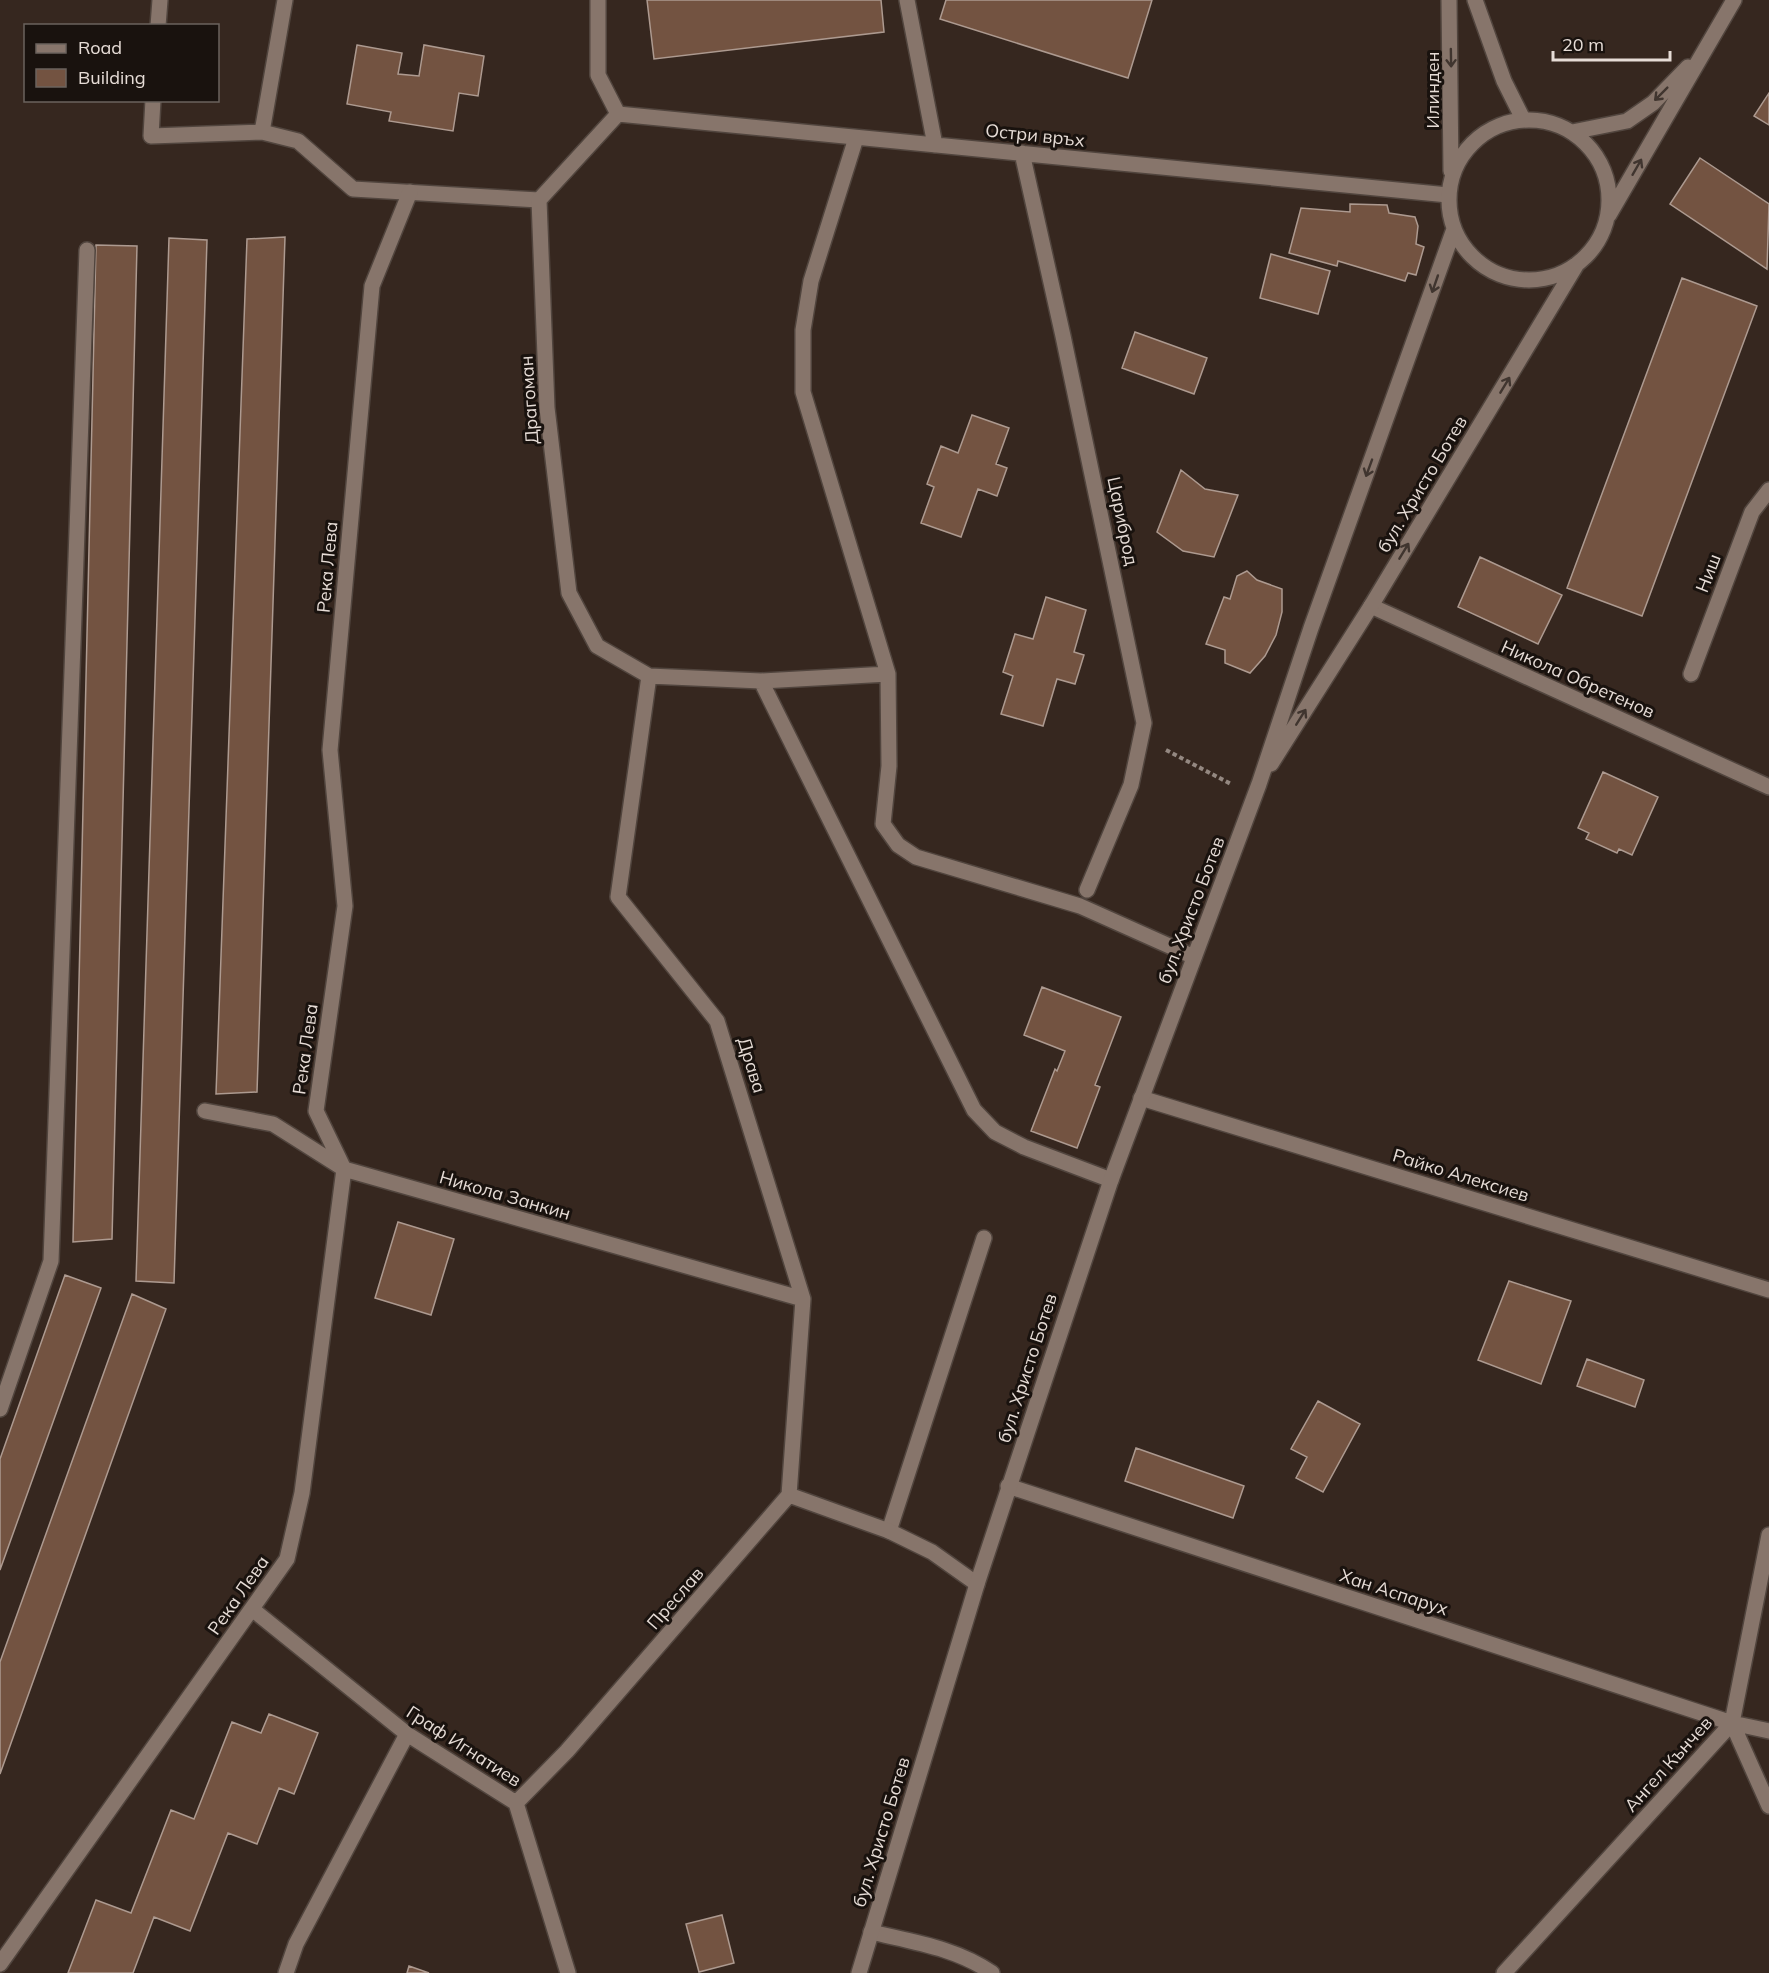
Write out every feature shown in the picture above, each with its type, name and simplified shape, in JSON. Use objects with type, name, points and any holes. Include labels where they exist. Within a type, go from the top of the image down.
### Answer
[{"type":"street","points":[[158,24],[160,0]]},
{"type":"street","points":[[262,132],[285,0]]},
{"type":"street","points":[[153,102],[151,136],[262,132],[298,141],[353,189],[539,200],[618,114],[598,75],[598,0]]},
{"type":"street","points":[[907,0],[935,145]]},
{"type":"street","name":"Илинден","points":[[1449,0],[1452,111],[1450,187]]},
{"type":"street","points":[[1475,0],[1504,81],[1523,119]]},
{"type":"street","points":[[1607,217],[1609,193],[1602,169],[1590,148],[1572,132],[1548,121],[1523,119],[1499,125],[1477,138],[1461,157],[1450,187],[1454,229],[1475,259],[1507,277],[1544,279],[1577,264],[1596,243],[1607,217],[1734,0]]},
{"type":"street","points":[[1572,132],[1627,121],[1653,102],[1702,53]]},
{"type":"street","name":"Остри връх","points":[[618,114],[1022,153],[1450,187]]},
{"type":"street","points":[[856,138],[811,281],[803,330],[803,392],[888,674],[889,766],[883,824],[898,845],[916,857],[1080,906],[1194,957]]},
{"type":"street","name":"Цариброд","points":[[1022,153],[1144,723],[1131,784],[1087,890]]},
{"type":"street","name":"Река Лева","points":[[0,1964],[286,1559],[302,1493],[344,1169],[316,1111],[345,906],[330,750],[372,286],[410,192]]},
{"type":"street","name":"Драгоман","points":[[539,200],[547,408],[569,593],[597,646],[649,676]]},
{"type":"street","name":"бул. Христо Ботев","points":[[859,1973],[1008,1485],[1111,1180],[1256,790],[1311,628],[1454,229]]},
{"type":"street","points":[[0,1409],[51,1261],[87,250]]},
{"type":"street","name":"бул. Христо Ботев","points":[[1256,790],[1371,606],[1577,264]]},
{"type":"street","name":"Ниш","points":[[1691,674],[1752,512],[1769,490]]},
{"type":"street","name":"Никола Обретенов","points":[[1371,606],[1769,787]]},
{"type":"street","points":[[649,676],[761,681],[888,674]]},
{"type":"street","name":"Драва","points":[[649,676],[618,897],[717,1020],[803,1299],[789,1495]]},
{"type":"street","points":[[761,681],[974,1110],[995,1132],[1024,1147],[1111,1180]]},
{"type":"street","name":"Райко Алексиев","points":[[1141,1098],[1769,1290]]},
{"type":"street","name":"Никола Занкин","points":[[205,1111],[273,1124],[344,1169],[803,1299]]},
{"type":"street","points":[[889,1531],[984,1238]]},
{"type":"street","name":"Хан Аспарух","points":[[1008,1485],[1732,1723],[1769,1731]]},
{"type":"street","points":[[789,1495],[889,1531],[932,1552],[977,1584]]},
{"type":"street","name":"Преслав","points":[[516,1803],[567,1751],[789,1495]]},
{"type":"street","name":"Ангел Кънчев","points":[[1504,1973],[1732,1723],[1769,1535]]},
{"type":"street","name":"Граф Игнатиев","points":[[252,1609],[407,1734],[516,1803],[568,1973]]},
{"type":"street","points":[[1732,1723],[1769,1806]]},
{"type":"street","points":[[286,1973],[296,1944],[407,1734]]},
{"type":"street","points":[[871,1932],[942,1948],[975,1961],[992,1973]]},
{"type":"path","points":[[1141,738],[1256,790]]},
{"type":"building","points":[[647,0],[881,0],[884,32],[654,59]]},
{"type":"building","points":[[946,0],[1152,0],[1128,78],[940,19]]},
{"type":"building","points":[[357,45],[402,53],[398,74],[419,76],[424,45],[484,56],[478,96],[459,93],[453,131],[389,121],[391,112],[347,104]]},
{"type":"building","points":[[1769,93],[1769,125],[1754,116]]},
{"type":"building","points":[[1700,158],[1769,204],[1767,269],[1670,204]]},
{"type":"building","points":[[1350,204],[1387,205],[1389,213],[1415,217],[1418,226],[1416,244],[1424,247],[1416,275],[1408,273],[1405,281],[1338,261],[1337,266],[1289,253],[1301,208],[1350,212]]},
{"type":"building","points":[[285,237],[257,1092],[216,1094],[247,239]]},
{"type":"building","points":[[169,238],[207,240],[174,1283],[136,1281]]},
{"type":"building","points":[[96,245],[137,246],[112,1239],[73,1242]]},
{"type":"building","points":[[1271,254],[1330,271],[1318,314],[1260,298]]},
{"type":"building","points":[[1682,278],[1757,306],[1642,616],[1567,588]]},
{"type":"building","points":[[1135,332],[1207,358],[1194,394],[1122,368]]},
{"type":"building","points":[[972,415],[1009,428],[996,464],[1007,468],[997,496],[978,489],[961,537],[921,523],[934,487],[927,484],[941,446],[958,453]]},
{"type":"building","points":[[1181,470],[1205,489],[1238,495],[1214,557],[1183,551],[1157,532]]},
{"type":"building","points":[[1480,557],[1562,595],[1538,644],[1458,607]]},
{"type":"building","points":[[1247,571],[1257,580],[1282,589],[1282,612],[1276,635],[1265,656],[1250,673],[1225,663],[1225,650],[1206,644],[1224,597],[1230,599],[1237,576]]},
{"type":"building","points":[[1046,597],[1086,610],[1074,652],[1084,655],[1075,684],[1057,679],[1043,726],[1001,714],[1013,676],[1003,672],[1015,634],[1033,639]]},
{"type":"building","points":[[1603,772],[1658,797],[1632,855],[1619,849],[1617,853],[1586,839],[1589,833],[1578,828]]},
{"type":"building","points":[[1042,987],[1121,1017],[1095,1085],[1100,1087],[1077,1148],[1031,1131],[1055,1069],[1057,1071],[1065,1051],[1024,1035]]},
{"type":"building","points":[[398,1222],[454,1239],[431,1315],[375,1298]]},
{"type":"building","points":[[65,1275],[101,1288],[0,1570],[0,1459]]},
{"type":"building","points":[[1509,1281],[1571,1301],[1541,1384],[1478,1360]]},
{"type":"building","points":[[132,1294],[166,1309],[0,1774],[0,1662]]},
{"type":"building","points":[[1587,1359],[1644,1380],[1635,1407],[1577,1386]]},
{"type":"building","points":[[1318,1401],[1360,1424],[1323,1492],[1296,1478],[1307,1457],[1291,1449]]},
{"type":"building","points":[[1136,1448],[1244,1486],[1233,1518],[1125,1481]]},
{"type":"building","points":[[269,1714],[318,1733],[294,1794],[279,1788],[257,1844],[228,1833],[190,1931],[154,1917],[133,1973],[68,1973],[96,1900],[131,1913],[171,1810],[194,1819],[232,1722],[261,1733]]},
{"type":"building","points":[[722,1915],[734,1963],[699,1972],[686,1924]]},
{"type":"building","points":[[409,1966],[429,1973],[407,1973]]}]
